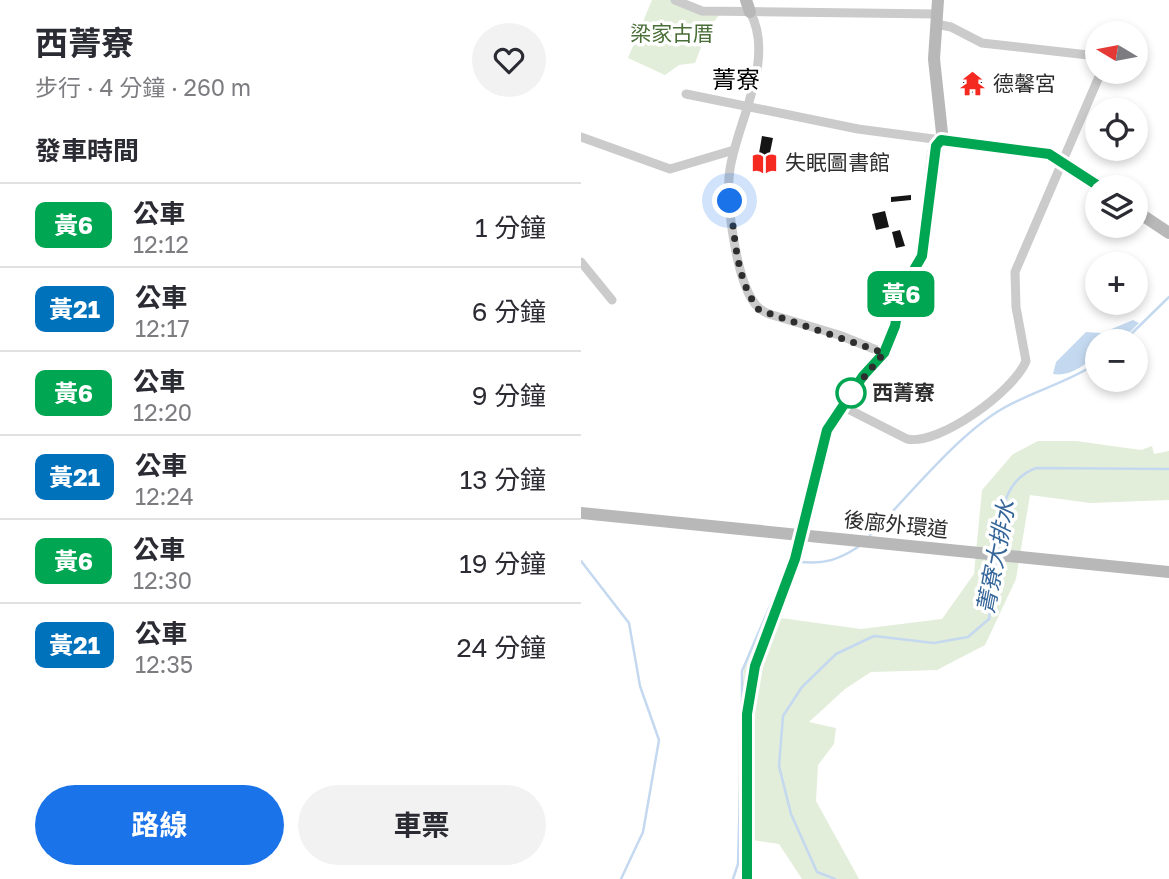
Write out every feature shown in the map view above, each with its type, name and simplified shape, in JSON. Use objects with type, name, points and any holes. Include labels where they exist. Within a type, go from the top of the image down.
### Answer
[{"type":"street","points":[[675,0],[702,11],[748,6],[936,19],[982,43],[1085,55]]},
{"type":"street","points":[[747,879],[749,689],[802,535],[824,438],[842,406],[884,353],[895,326],[901,292],[922,256],[933,153],[941,140],[934,59],[938,0]]},
{"type":"street","points":[[748,6],[756,24],[758,47],[751,105],[734,150],[729,183],[742,276],[751,300],[759,310],[769,314],[838,335],[884,353]]},
{"type":"street","points":[[842,406],[907,439],[918,441],[967,417],[993,399],[1023,368],[1026,361],[1016,307],[1015,272],[1096,84]]},
{"type":"street","points":[[686,94],[858,128],[1028,149],[1062,160],[1085,176]]},
{"type":"street","points":[[581,137],[670,169],[734,150]]},
{"type":"street","points":[[1148,219],[1169,233]]},
{"type":"street","points":[[581,262],[612,300]]},
{"type":"street","name":"後廍外環道","points":[[581,513],[1169,572]]},
{"type":"green space","name":"梁家古厝","points":[[652,0],[675,0],[720,14],[708,29],[695,63],[679,65],[665,75],[628,58]]},
{"type":"green space","points":[[1038,441],[1076,441],[1141,450],[1152,446],[1154,454],[1169,451],[1169,500],[1090,503],[1030,495],[1016,579],[985,645],[937,670],[871,672],[845,689],[809,722],[836,728],[834,744],[818,765],[816,801],[859,879],[802,879],[779,844],[738,838],[739,729],[744,669],[766,616],[861,629],[942,619],[974,574],[982,490],[1013,454]]},
{"type":"water","points":[[1133,320],[1139,323],[1133,329],[1112,329]]},
{"type":"water","points":[[1085,333],[1085,364],[1071,372],[1053,374],[1056,362]]},
{"type":"building","name":"德馨宮","points":[[982,80],[982,92],[964,93],[963,81]]},
{"type":"building","points":[[762,136],[773,138],[767,167],[757,165]]},
{"type":"building","points":[[911,195],[911,200],[891,202],[891,197]]},
{"type":"building","points":[[885,211],[889,227],[876,230],[872,214]]},
{"type":"building","points":[[900,230],[905,246],[896,248],[892,232]]},
{"type":"waterway","points":[[1136,329],[1169,297]]},
{"type":"waterway","points":[[870,535],[964,437],[1009,405],[1085,370]]},
{"type":"waterway","name":"菁寮大排水","points":[[998,550],[1002,513],[1009,491],[1024,474],[1036,468],[1169,469]]},
{"type":"waterway","points":[[801,562],[831,560],[858,547]]},
{"type":"waterway","name":"菁寮大排水","points":[[835,879],[817,872],[791,814],[779,766],[783,716],[802,687],[836,654],[874,636],[934,643],[968,637],[989,619],[997,560]]},
{"type":"waterway","points":[[581,561],[629,623],[640,686],[659,740],[643,832],[621,879]]},
{"type":"waterway","points":[[742,711],[742,671],[779,585]]},
{"type":"waterway","points":[[733,879],[738,864],[741,756]]},
{"type":"bus line","name":"黃6","points":[[747,879],[749,689],[795,559],[827,430],[863,376],[884,353],[895,326],[901,292],[922,256],[931,168],[936,146],[941,140],[1028,149],[1062,160],[1085,177]]},
{"type":"place","name":"德馨宮","points":[[973,84]]},
{"type":"place","name":"失眠圖書館","points":[[765,163]]},
{"type":"place","name":"西菁寮","points":[[851,393]]},
{"type":"district","name":"菁寮","points":[[736,80]]},
{"type":"route","points":[[730,201],[742,276],[751,300],[759,310],[884,353],[851,393]]}]
